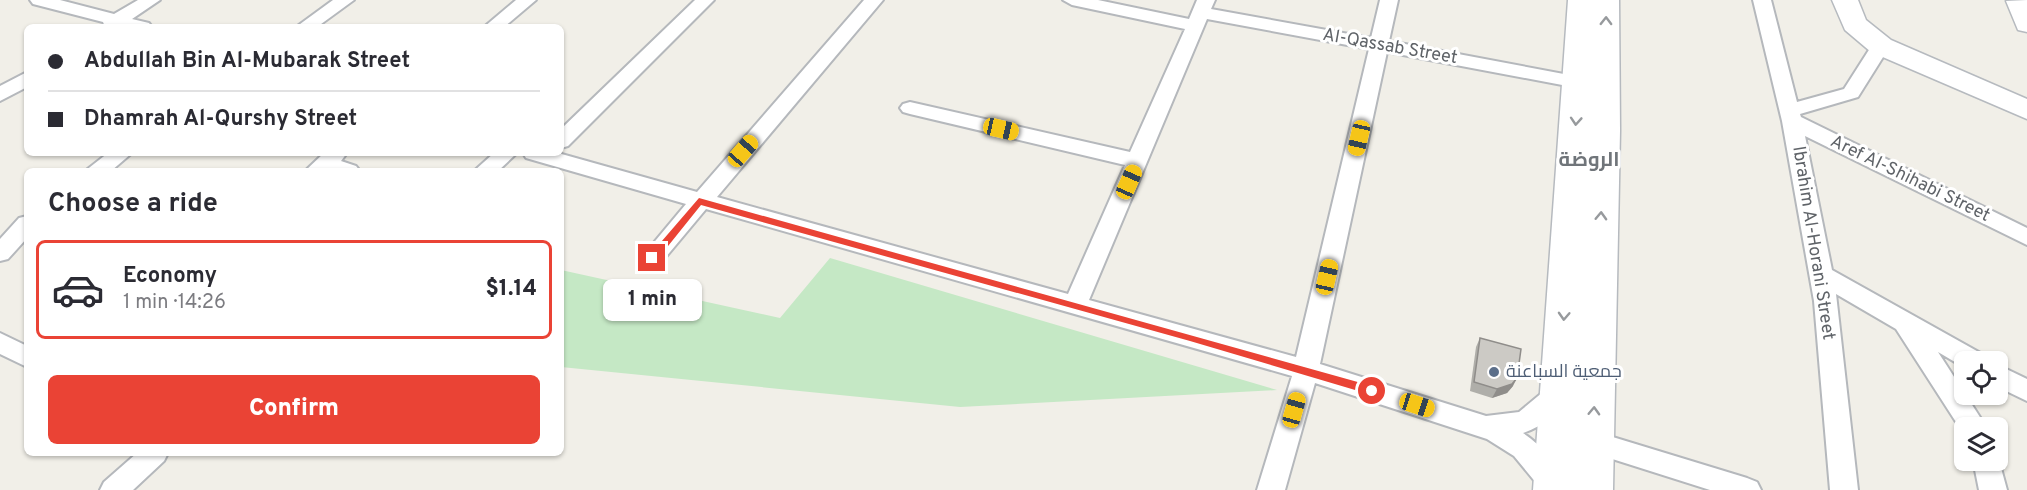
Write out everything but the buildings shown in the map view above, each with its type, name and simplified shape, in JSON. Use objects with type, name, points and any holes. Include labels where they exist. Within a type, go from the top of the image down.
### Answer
[{"type":"main road","points":[[1553,487],[1581,0]]},
{"type":"main road","points":[[1593,490],[1605,131],[1606,0]]},
{"type":"main road","points":[[1845,0],[1854,24],[1881,46],[2027,110]]},
{"type":"street","points":[[39,0],[58,6],[64,13],[114,24]]},
{"type":"street","points":[[120,24],[151,0]]},
{"type":"street","points":[[121,24],[165,0]]},
{"type":"street","points":[[309,24],[345,0]]},
{"type":"street","points":[[496,24],[527,0]]},
{"type":"street","points":[[564,135],[705,0]]},
{"type":"street","points":[[652,258],[874,0]]},
{"type":"street","name":"Al-Qassab Street","points":[[1072,0],[1200,12],[1578,82]]},
{"type":"street","points":[[1271,490],[1306,370],[1389,0]]},
{"type":"street","name":"Ibrahim Al-Horani Street","points":[[1762,0],[1791,116],[1822,275],[1844,490]]},
{"type":"street","points":[[1075,305],[1200,12]]},
{"type":"street","points":[[1791,116],[1851,93],[1881,46]]},
{"type":"street","points":[[0,94],[24,80]]},
{"type":"street","points":[[910,108],[1138,161]]},
{"type":"street","name":"Aref Al-Shihabi Street","points":[[1791,116],[2027,237]]},
{"type":"street","points":[[100,168],[118,156]]},
{"type":"street","points":[[489,168],[503,156]]},
{"type":"street","points":[[562,156],[699,201],[1306,370],[1484,426],[1509,437],[1530,452],[1553,487]]},
{"type":"street","points":[[326,162],[341,168]]},
{"type":"street","points":[[0,253],[24,227]]},
{"type":"street","points":[[1822,275],[1956,351]]},
{"type":"street","points":[[1903,321],[1967,417]]},
{"type":"street","points":[[0,343],[24,355]]},
{"type":"street","points":[[2008,381],[2027,391]]},
{"type":"street","points":[[1484,426],[1528,421],[1542,412],[1560,392]]},
{"type":"street","points":[[1593,442],[1747,490]]},
{"type":"street","points":[[114,490],[152,456]]},
{"type":"street","points":[[1989,471],[1993,490]]},
{"type":"green space","points":[[830,258],[1277,390],[960,407],[564,367],[564,271],[780,318]]},
{"type":"place","name":"جمعية السباعنة","points":[[1494,372]]},
{"type":"district","name":"الروضة","points":[[1589,161]]},
{"type":"route","points":[[652,258],[699,201],[1190,337],[1372,391]]}]
